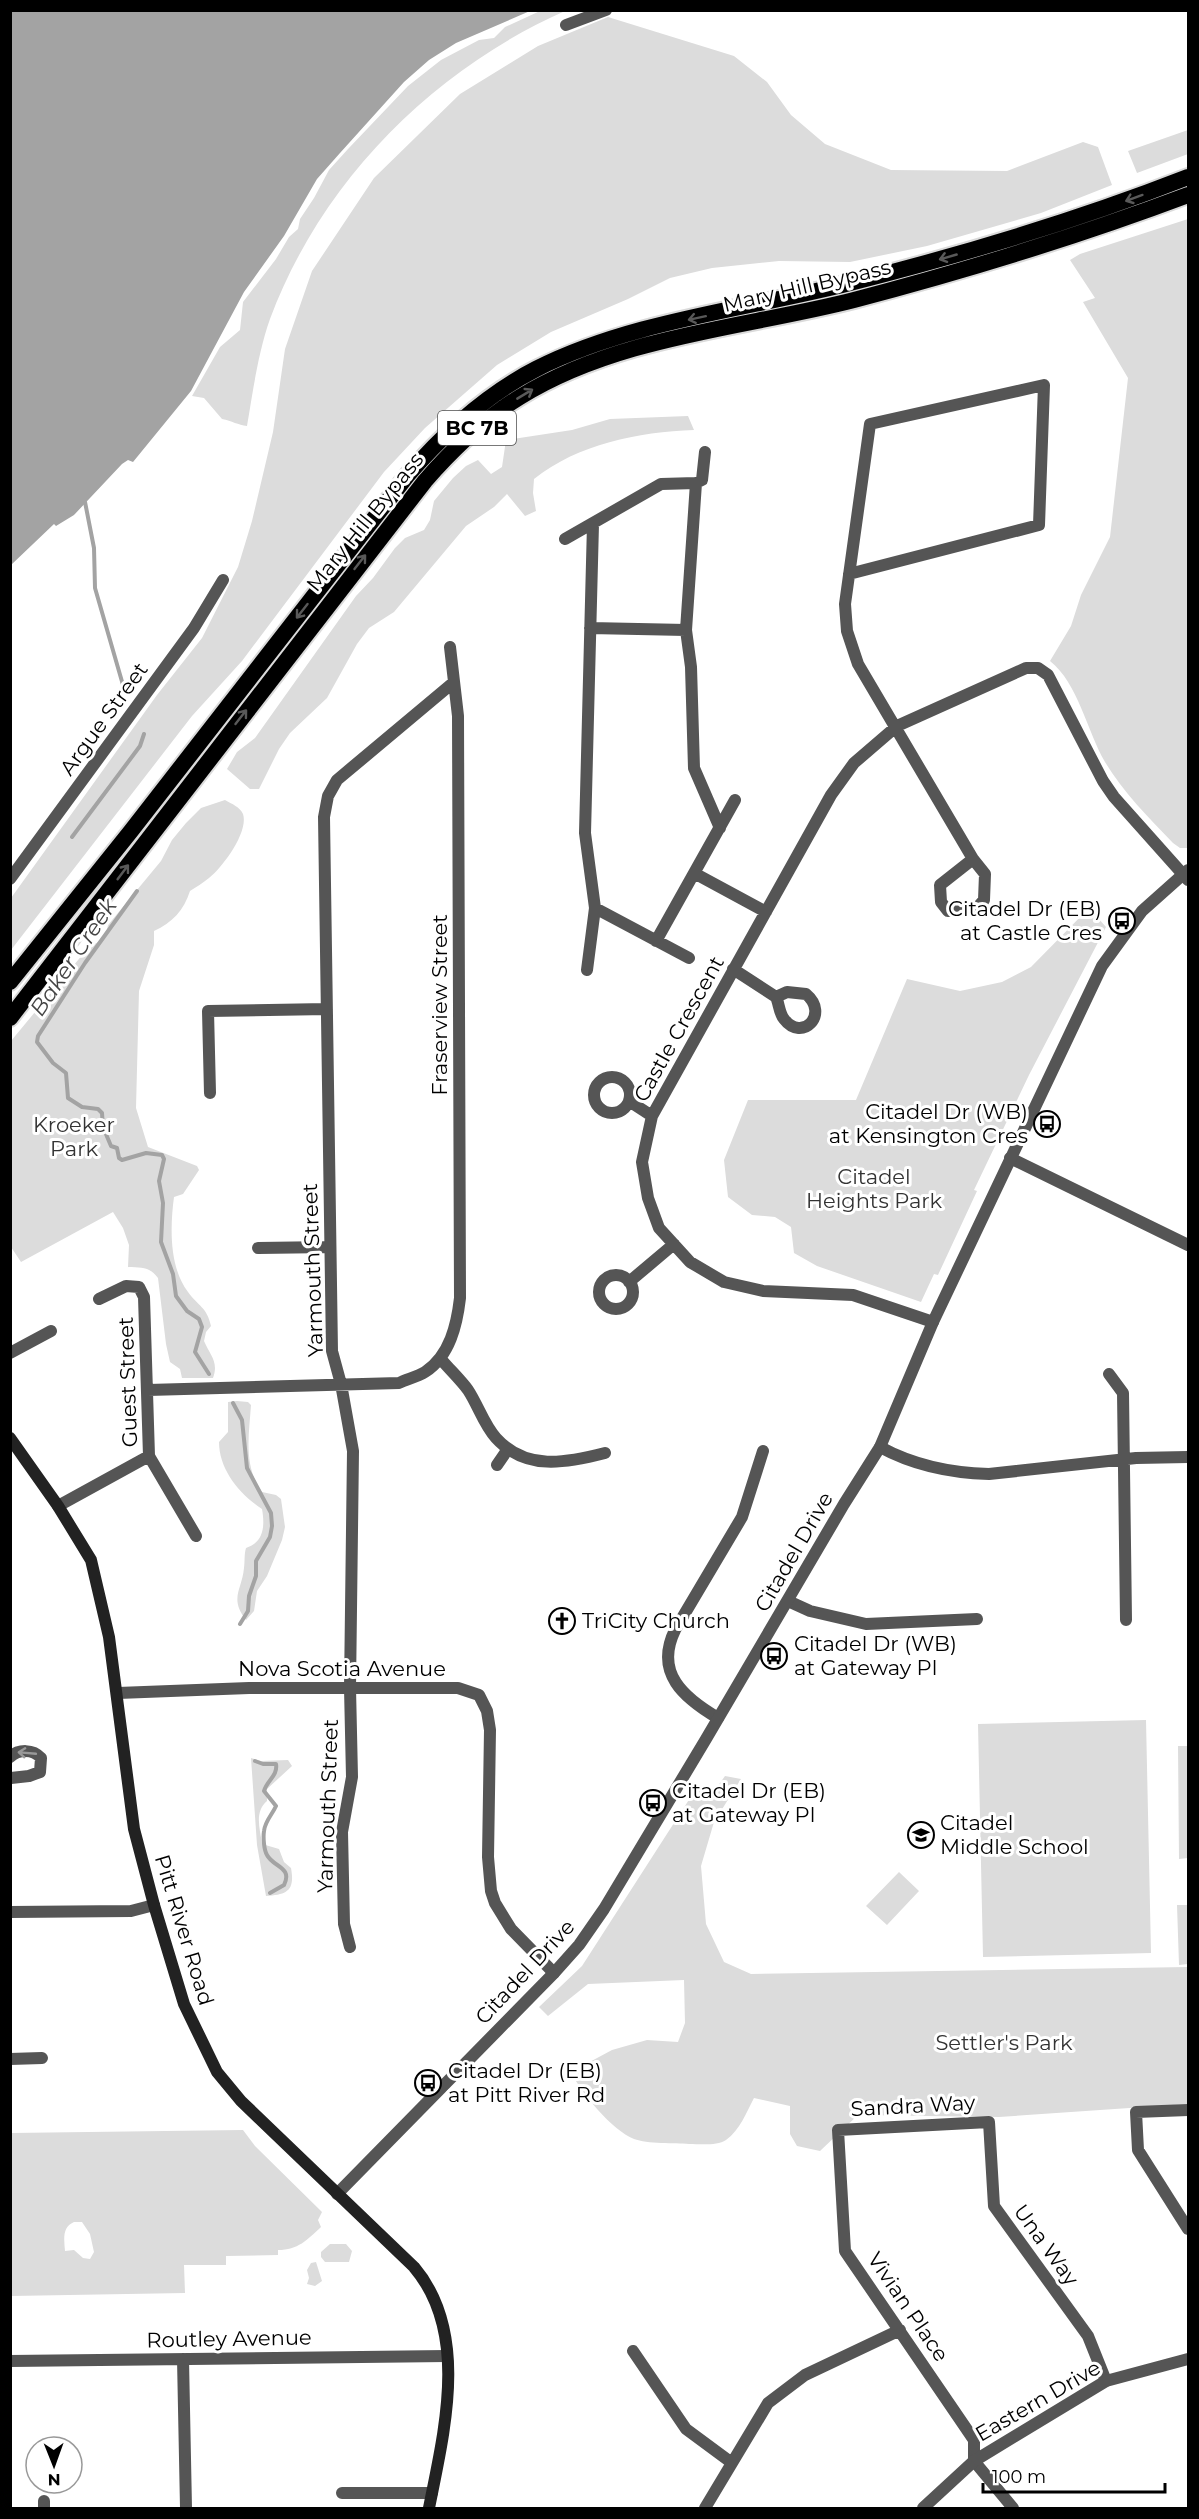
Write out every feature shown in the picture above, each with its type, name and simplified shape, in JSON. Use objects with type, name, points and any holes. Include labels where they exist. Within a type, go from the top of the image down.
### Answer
[{"type":"highway","name":"Mary Hill Bypass","points":[[10,982],[131,831],[407,476],[447,432],[493,395],[534,370],[599,342],[919,266],[1051,226],[1188,177]]},
{"type":"highway","name":"Mary Hill Bypass","points":[[10,1018],[425,481],[464,440],[500,411],[542,384],[606,357],[921,282],[1059,241],[1188,195]]},
{"type":"main road","name":"Pitt River Road","points":[[10,1438],[86,1550],[94,1571],[103,1603],[118,1693],[134,1829],[177,1984],[217,2072],[241,2101],[405,2258],[427,2284],[440,2311],[447,2356],[447,2409],[429,2508]]},
{"type":"street","points":[[566,25],[606,10]]},
{"type":"street","points":[[849,574],[1040,525],[1044,385],[870,423],[849,574],[845,604],[847,631],[858,664],[897,726],[973,859],[985,874],[984,900],[976,909],[948,911],[940,902],[940,885],[973,859]]},
{"type":"street","points":[[565,538],[661,484],[696,483],[702,480],[705,452]]},
{"type":"street","points":[[696,483],[686,630],[692,667],[694,768],[720,828]]},
{"type":"street","points":[[587,970],[595,908],[585,833],[593,524]]},
{"type":"street","name":"Argue Street","points":[[10,879],[194,628],[223,580]]},
{"type":"street","points":[[590,628],[686,630]]},
{"type":"street","name":"Fraserview Street","points":[[440,1358],[456,1326],[460,1298],[458,716],[450,647]]},
{"type":"street","name":"Castle Crescent","points":[[933,1322],[853,1295],[763,1291],[724,1282],[690,1262],[659,1228],[648,1198],[642,1162],[652,1116],[831,795],[854,764],[897,726],[1026,668],[1038,668],[1048,675],[1103,781],[1114,797],[1187,875]]},
{"type":"street","name":"Yarmouth Street","points":[[350,1947],[344,1924],[342,1832],[352,1777],[350,1688],[353,1451],[341,1384],[332,1351],[324,817],[328,795],[337,780],[454,682]]},
{"type":"street","points":[[656,941],[735,800]]},
{"type":"street","points":[[694,873],[766,912]]},
{"type":"street","name":"Citadel Drive","points":[[338,2194],[554,1973],[579,1945],[604,1909],[880,1447],[933,1322],[1102,966],[1142,911],[1187,875]]},
{"type":"street","name":"Castle Crescent","points":[[595,908],[689,958]]},
{"type":"street","points":[[734,969],[776,997]]},
{"type":"street","points":[[210,1093],[208,1011],[327,1009]]},
{"type":"street","points":[[629,1101],[652,1116]]},
{"type":"street","points":[[1010,1158],[1188,1245]]},
{"type":"street","points":[[629,1282],[674,1244]]},
{"type":"street","points":[[258,1248],[330,1247]]},
{"type":"street","name":"Guest Street","points":[[99,1299],[126,1286],[139,1287],[144,1298],[149,1456],[196,1536]]},
{"type":"street","points":[[10,1353],[51,1331]]},
{"type":"street","points":[[148,1390],[399,1383],[425,1372],[440,1358],[466,1388],[495,1437],[516,1455],[541,1462],[569,1462],[605,1453]]},
{"type":"street","points":[[1109,1374],[1123,1393],[1126,1620]]},
{"type":"street","points":[[880,1447],[900,1458],[967,1474],[990,1474],[1124,1460],[1188,1457]]},
{"type":"street","points":[[497,1465],[508,1449]]},
{"type":"street","points":[[718,1718],[687,1698],[680,1690],[670,1670],[669,1646],[675,1630],[742,1517],[763,1451]]},
{"type":"street","points":[[58,1506],[149,1456]]},
{"type":"street","points":[[788,1601],[810,1611],[866,1624],[977,1619]]},
{"type":"street","name":"Nova Scotia Avenue","points":[[118,1693],[458,1688],[479,1695],[487,1710],[490,1730],[488,1857],[491,1891],[495,1903],[511,1929],[554,1973]]},
{"type":"street","points":[[10,1757],[17,1752],[33,1752],[38,1755],[42,1763],[40,1772],[11,1777],[10,1782]]},
{"type":"street","points":[[10,1912],[131,1911],[154,1905]]},
{"type":"street","points":[[10,2058],[42,2058]]},
{"type":"street","points":[[1188,2110],[1137,2112],[1138,2150],[1188,2229]]},
{"type":"street","name":"Sandra Way","points":[[838,2130],[989,2122]]},
{"type":"street","name":"Una Way","points":[[989,2122],[994,2206],[1088,2336],[1106,2381]]},
{"type":"street","name":"Vivian Place","points":[[838,2130],[845,2251],[974,2440],[974,2460]]},
{"type":"street","points":[[705,2508],[768,2403],[805,2375],[900,2330]]},
{"type":"street","points":[[633,2351],[686,2429],[732,2463]]},
{"type":"street","name":"Routley Avenue","points":[[10,2361],[447,2356]]},
{"type":"street","points":[[183,2359],[186,2508]]},
{"type":"street","name":"Eastern Drive","points":[[923,2508],[974,2460],[1106,2381],[1188,2359]]},
{"type":"street","points":[[974,2460],[1013,2508]]},
{"type":"street","points":[[342,2493],[432,2493]]},
{"type":"green space","points":[[540,11],[565,11],[516,36],[470,65],[427,98],[387,136],[351,177],[319,221],[292,269],[270,319],[259,359],[247,426],[222,419],[204,398],[192,396],[220,347],[240,330],[243,302],[276,259],[289,237],[298,229],[300,219],[329,170],[408,86],[441,60],[479,40],[494,38],[505,27]]},
{"type":"green space","points":[[608,17],[734,56],[767,82],[791,115],[825,144],[891,170],[1007,171],[1083,142],[1098,147],[1112,185],[1041,213],[927,246],[850,262],[779,261],[712,268],[670,278],[551,332],[497,365],[425,428],[384,472],[242,661],[192,716],[11,950],[11,898],[157,695],[202,638],[238,567],[252,521],[273,432],[285,349],[312,271],[374,178],[460,94],[538,46]]},
{"type":"green space","points":[[1188,130],[1188,154],[1137,173],[1128,151]]},
{"type":"green space","points":[[1188,219],[1188,848],[1180,848],[1146,814],[1112,773],[1099,750],[1075,694],[1060,670],[1050,661],[1071,626],[1081,595],[1110,537],[1128,378],[1083,302],[1095,298],[1070,260],[1080,254]]},
{"type":"green space","points":[[688,416],[694,430],[630,437],[610,442],[551,467],[534,479],[533,493],[536,511],[525,516],[507,494],[494,507],[466,526],[394,612],[369,628],[357,644],[327,698],[290,733],[279,749],[259,789],[250,789],[227,769],[237,752],[255,738],[356,596],[373,578],[395,548],[405,538],[424,530],[430,520],[434,501],[466,466],[478,460],[491,474],[502,467],[506,440],[572,430],[610,419]]},
{"type":"green space","name":"Kroeker Park","points":[[225,800],[243,814],[244,822],[238,840],[214,873],[190,891],[176,915],[154,931],[154,945],[139,991],[136,1108],[148,1147],[197,1166],[199,1170],[183,1194],[174,1197],[172,1246],[177,1271],[182,1282],[205,1311],[209,1320],[211,1326],[206,1332],[204,1341],[213,1359],[215,1372],[213,1378],[182,1378],[180,1369],[170,1362],[158,1278],[148,1270],[128,1267],[129,1245],[123,1228],[113,1212],[21,1262],[11,1247],[11,1041],[88,948],[105,938],[108,925],[161,861],[172,840],[186,823],[201,808]]},
{"type":"green space","name":"Citadel Heights Park","points":[[1089,908],[1106,927],[1029,1075],[974,1190],[977,1191],[938,1275],[934,1274],[921,1302],[817,1266],[794,1253],[791,1227],[775,1217],[752,1215],[728,1197],[724,1160],[748,1100],[856,1100],[907,979],[960,991],[1002,982],[1031,967]]},
{"type":"green space","points":[[228,1402],[248,1402],[251,1405],[249,1450],[252,1472],[262,1492],[276,1495],[281,1499],[285,1527],[267,1576],[257,1591],[254,1611],[246,1620],[237,1600],[243,1576],[245,1551],[260,1538],[263,1521],[262,1509],[238,1488],[222,1462],[219,1442],[228,1432]]},
{"type":"green space","points":[[1146,1720],[1151,1953],[983,1957],[978,1724]]},
{"type":"green space","points":[[1178,1746],[1188,1746],[1188,1858],[1179,1859]]},
{"type":"green space","points":[[251,1758],[261,1761],[288,1760],[292,1766],[267,1789],[267,1801],[259,1815],[262,1844],[279,1849],[284,1862],[291,1868],[292,1882],[285,1893],[266,1896],[257,1845]]},
{"type":"green space","name":"Settler's Park","points":[[725,1776],[741,1779],[714,1822],[701,1866],[706,1924],[724,1962],[751,1974],[1188,1967],[1188,2104],[999,2117],[858,2115],[820,2151],[797,2146],[790,2134],[790,2106],[754,2098],[735,2131],[726,2140],[718,2143],[653,2143],[634,2139],[616,2128],[598,2110],[571,2072],[612,2050],[647,2040],[678,2042],[685,2023],[684,1980],[588,1984],[548,2016],[539,2007],[582,1966],[692,1795],[707,1786],[715,1790]]},
{"type":"green space","points":[[899,1872],[919,1891],[887,1925],[866,1906]]},
{"type":"green space","points":[[1177,1905],[1188,1905],[1188,1964],[1179,1965]]},
{"type":"green space","points":[[243,2130],[255,2146],[322,2212],[318,2220],[321,2227],[297,2246],[278,2250],[278,2255],[226,2256],[226,2265],[184,2265],[185,2293],[11,2296],[11,2133]],"holes":[[[74,2222],[82,2222],[90,2234],[94,2252],[90,2259],[83,2258],[74,2250],[65,2251],[67,2227]]]},
{"type":"green space","points":[[330,2244],[346,2244],[352,2251],[349,2262],[325,2262],[321,2257],[321,2252]]},
{"type":"green space","points":[[316,2262],[322,2281],[315,2286],[307,2284],[309,2278],[307,2270],[311,2263]]},
{"type":"shaded area","points":[[11,10],[530,11],[456,43],[429,60],[404,82],[317,179],[284,236],[244,292],[191,391],[133,462],[128,460],[122,464],[74,515],[56,526],[54,524],[11,565]]},
{"type":"waterway","name":"Baker Creek","points":[[85,502],[94,548],[95,588],[125,692]]},
{"type":"waterway","name":"Baker Creek","points":[[72,837],[140,746],[144,734]]},
{"type":"waterway","name":"Baker Creek","points":[[137,891],[85,963],[38,1036],[37,1042],[53,1063],[66,1073],[68,1098],[82,1107],[98,1109],[102,1113],[103,1127],[111,1146],[117,1148],[119,1158],[122,1160],[146,1153],[162,1155],[164,1159],[159,1181],[163,1203],[161,1242],[173,1274],[176,1296],[187,1311],[199,1319],[202,1327],[195,1352],[209,1374]]},
{"type":"waterway","name":"Baker Creek","points":[[233,1403],[242,1420],[247,1468],[271,1513],[272,1526],[270,1537],[256,1561],[256,1576],[249,1596],[248,1611],[240,1624]]},
{"type":"waterway","name":"Baker Creek","points":[[255,1761],[263,1764],[276,1764],[274,1775],[264,1791],[276,1806],[265,1827],[264,1844],[267,1855],[284,1871],[286,1879],[284,1885],[270,1893]]},
{"type":"place","name":"Citadel Dr (EB) at Castle Cres","points":[[1122,921]]},
{"type":"place","name":"Citadel Dr (WB) at Kensington Cres","points":[[1047,1124]]},
{"type":"place","name":"TriCity Church","points":[[562,1621]]},
{"type":"place","name":"Citadel Dr (WB) at Gateway Pl","points":[[774,1656]]},
{"type":"place","name":"Citadel Dr (EB) at Gateway Pl","points":[[653,1803]]},
{"type":"place","name":"Citadel Middle School","points":[[921,1835]]},
{"type":"place","name":"Citadel Dr (EB) at Pitt River Rd","points":[[428,2083]]}]
